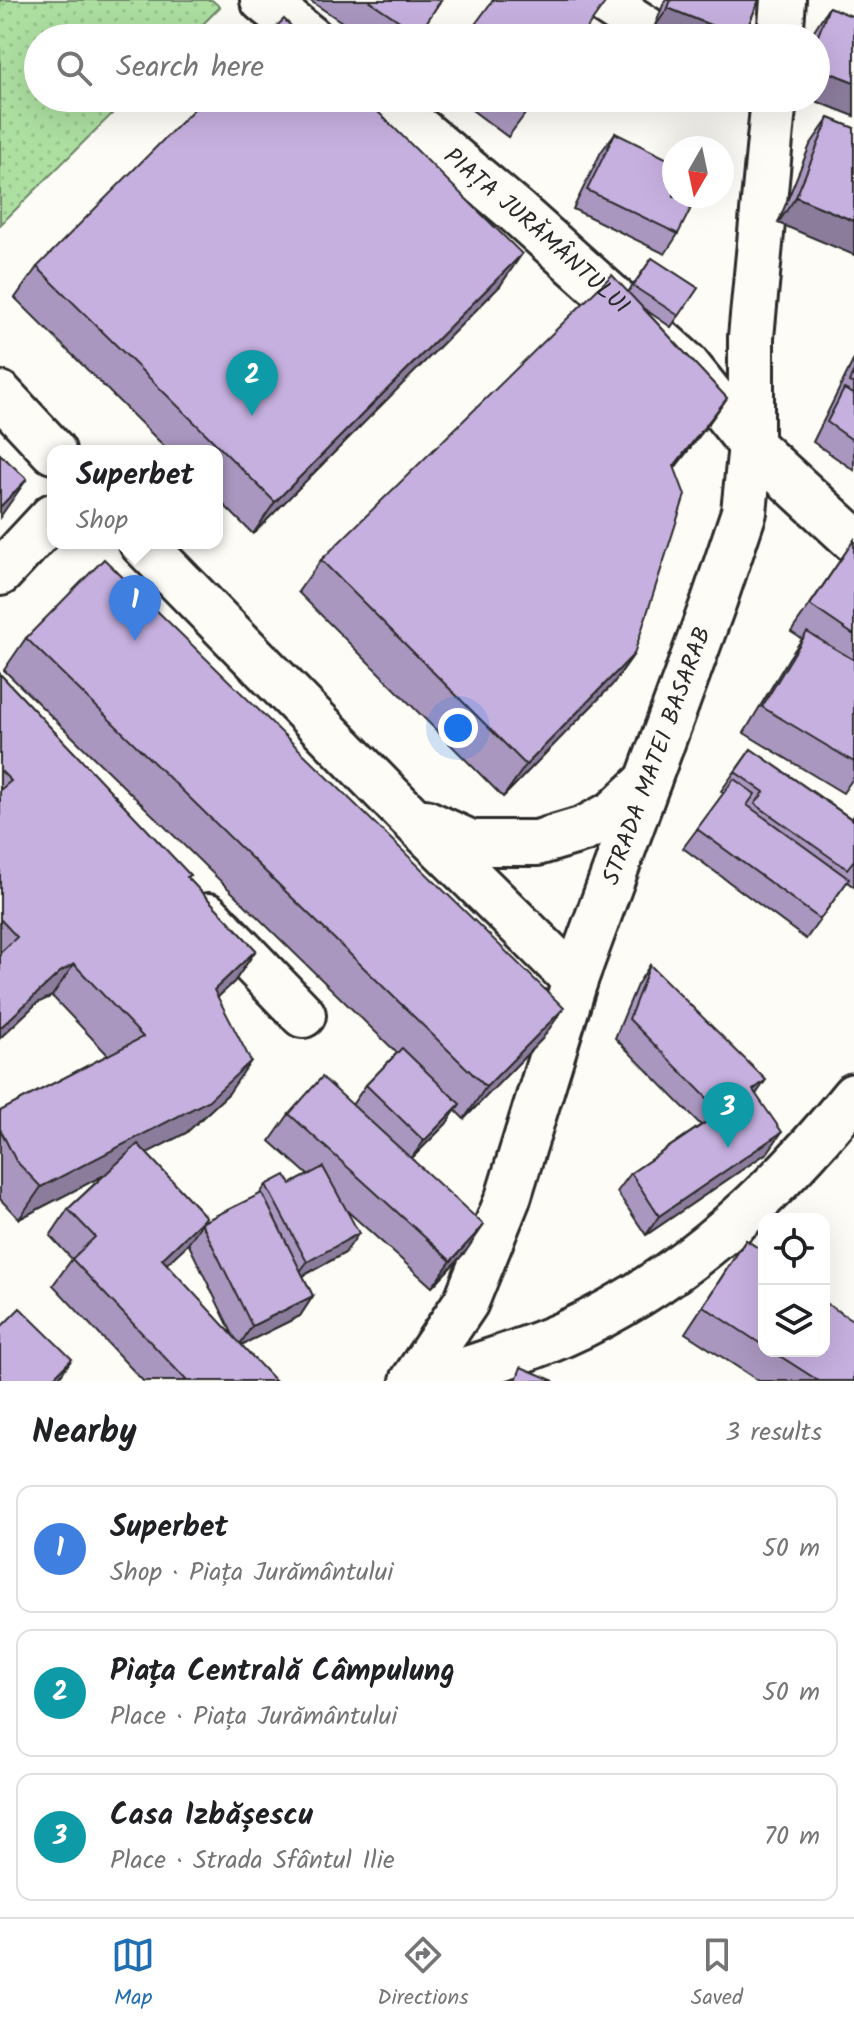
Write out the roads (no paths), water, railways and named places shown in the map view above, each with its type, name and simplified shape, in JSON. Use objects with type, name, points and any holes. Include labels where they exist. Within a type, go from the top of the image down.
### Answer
[{"type":"street","points":[[263,0],[293,24]]},
{"type":"street","points":[[602,0],[639,24]]},
{"type":"street","points":[[781,24],[783,0]]},
{"type":"street","name":"PIAȚA JURĂMÂNTULUI","points":[[399,112],[518,213],[685,363],[751,445],[854,540]]},
{"type":"street","name":"STRADA MATEI BASARAB","points":[[413,1381],[466,1302],[508,1198],[575,980],[744,512],[751,445],[751,337],[765,112]]},
{"type":"street","points":[[0,394],[47,445]]},
{"type":"street","points":[[0,573],[47,522]]},
{"type":"street","points":[[148,549],[408,815],[575,980]]},
{"type":"street","points":[[408,815],[471,843],[537,843],[584,829],[614,813],[648,781]]},
{"type":"street","points":[[184,892],[303,1015]]},
{"type":"street","points":[[432,1381],[564,1334],[650,1288],[740,1218],[854,1096]]},
{"type":"place","name":"Piața Centrală Câmpulung","points":[[252,416]]},
{"type":"place","name":"Superbet","points":[[135,641]]},
{"type":"place","name":"Casa Izbășescu","points":[[728,1148]]}]
